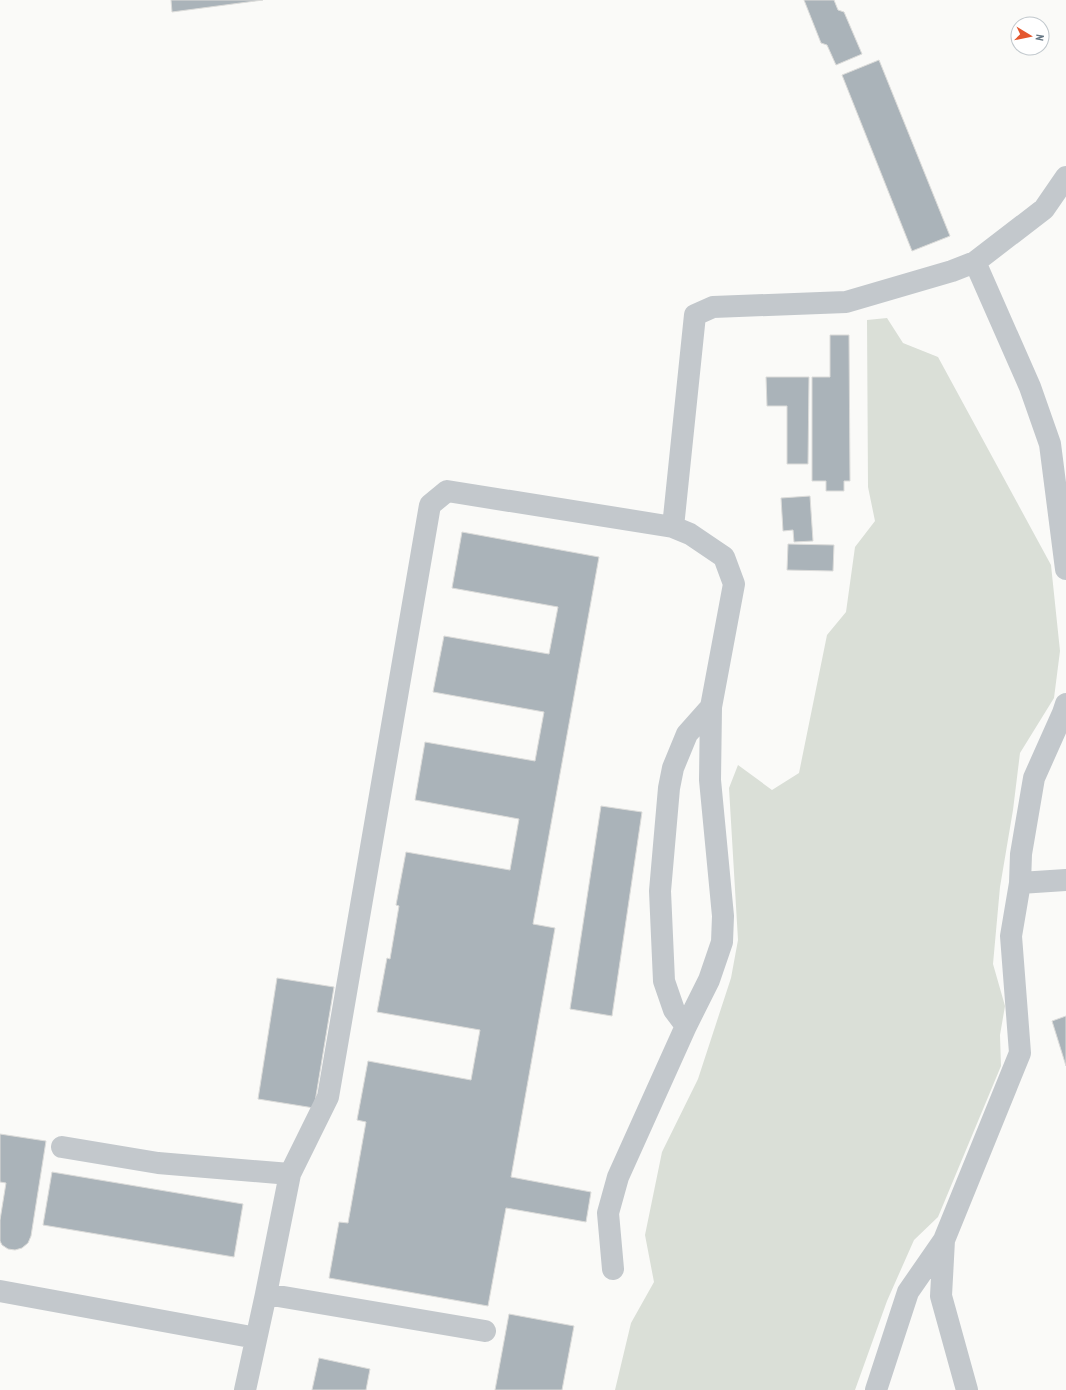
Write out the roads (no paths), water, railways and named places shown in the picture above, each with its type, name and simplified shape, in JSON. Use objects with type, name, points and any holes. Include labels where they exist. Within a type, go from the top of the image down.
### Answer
[{"type":"street","points":[[673,527],[695,316],[713,307],[846,302],[952,271],[975,262],[1044,209],[1066,177]]},
{"type":"street","points":[[975,262],[1030,387],[1050,444],[1066,569]]},
{"type":"street","points":[[245,1390],[290,1174],[328,1097],[430,505],[447,491],[673,527],[690,534],[724,557],[734,584],[712,708],[710,780],[723,916],[722,942],[709,980],[686,1026],[618,1177],[608,1213],[613,1269]]},
{"type":"street","points":[[876,1390],[908,1292],[944,1240],[1020,1053],[1011,936],[1020,882],[1021,854],[1034,778],[1064,713],[1066,704]]},
{"type":"street","points":[[686,1026],[674,1010],[664,981],[660,892],[669,788],[673,768],[687,734],[712,708]]},
{"type":"street","points":[[1020,882],[1066,880]]},
{"type":"street","points":[[62,1146],[158,1163],[290,1174]]},
{"type":"street","points":[[944,1240],[941,1296],[967,1390]]},
{"type":"street","points":[[0,1291],[256,1338]]},
{"type":"street","points":[[266,1294],[485,1331]]}]
